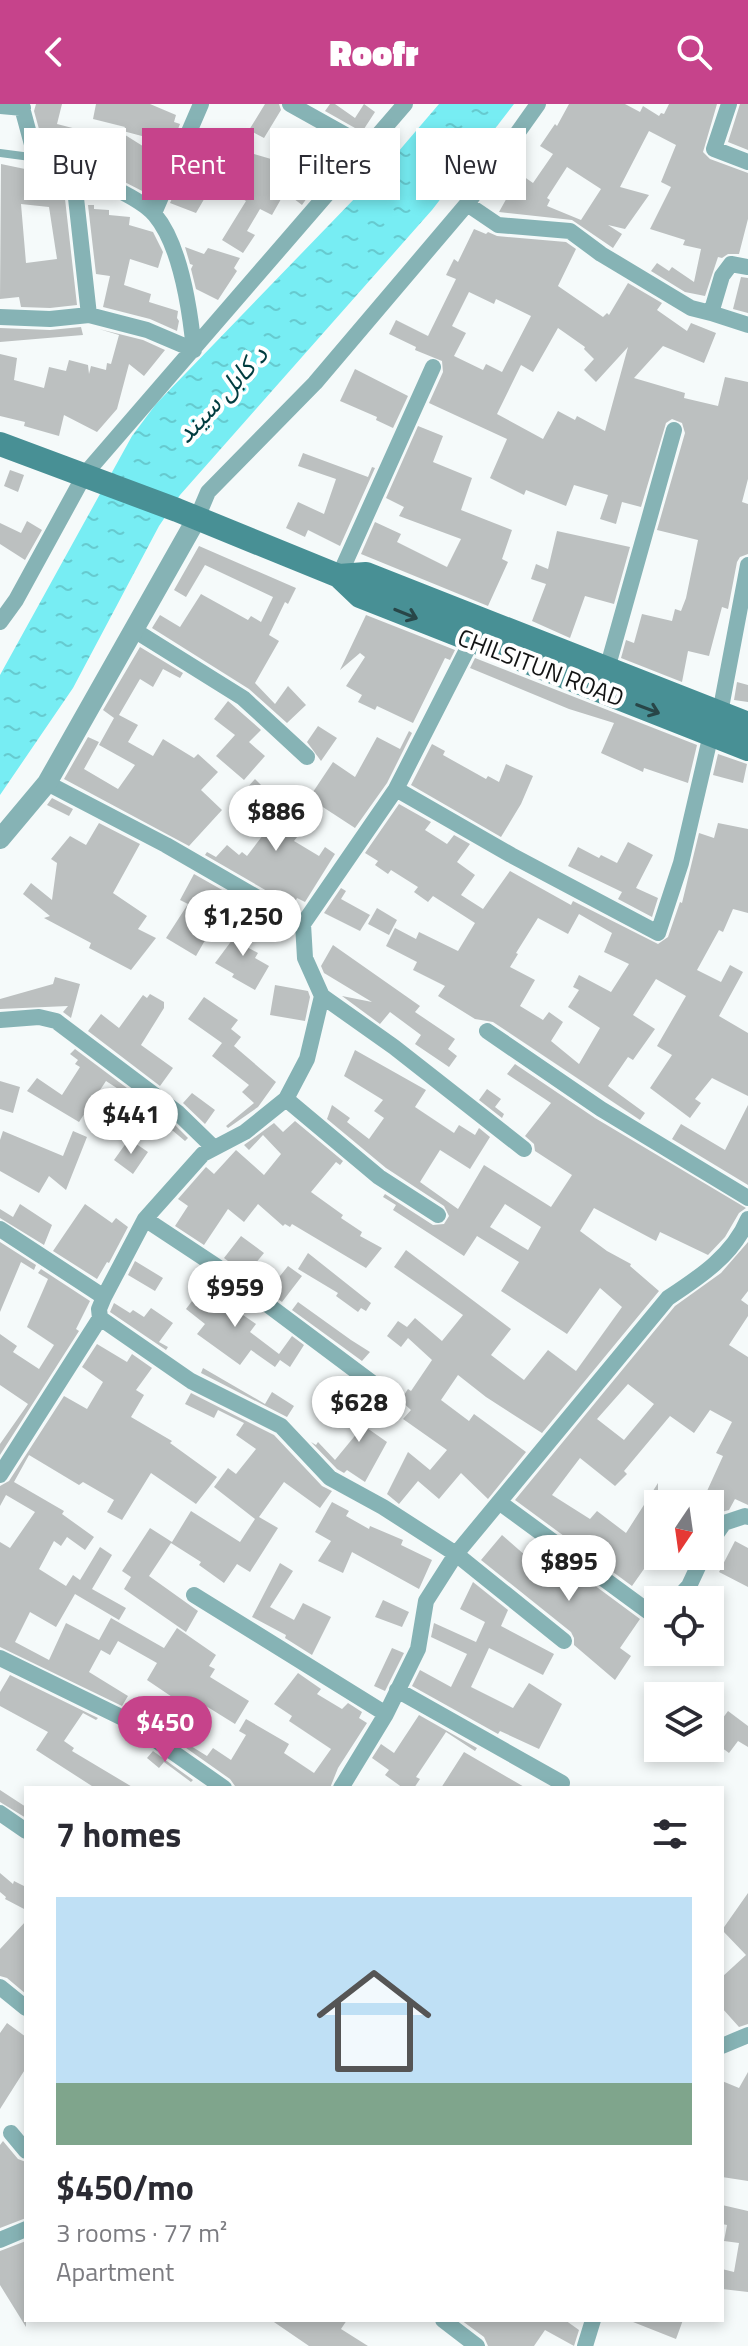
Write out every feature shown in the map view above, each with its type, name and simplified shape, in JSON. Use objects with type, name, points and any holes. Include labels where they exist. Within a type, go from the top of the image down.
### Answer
[{"type":"main road","name":"CHILSITUN ROAD","points":[[0,444],[91,476],[339,576],[360,596],[472,640],[716,724],[748,724]]},
{"type":"main road","name":"CHILSITUN ROAD","points":[[339,576],[366,574],[607,669],[716,724],[748,749]]},
{"type":"street","points":[[154,213],[201,104]]},
{"type":"street","points":[[290,104],[333,128]]},
{"type":"street","points":[[384,128],[405,104]]},
{"type":"street","points":[[0,839],[47,783],[134,630],[187,514],[315,383],[467,204],[538,104]]},
{"type":"street","points":[[729,104],[714,149],[748,162]]},
{"type":"street","points":[[0,106],[22,106],[28,128]]},
{"type":"street","points":[[126,195],[154,213],[171,242],[190,314],[194,350]]},
{"type":"street","points":[[76,200],[89,315]]},
{"type":"street","points":[[0,622],[91,476],[322,200]]},
{"type":"street","points":[[467,204],[498,225],[570,231],[601,254],[691,308],[748,325]]},
{"type":"street","points":[[711,313],[722,276],[731,264],[748,267]]},
{"type":"street","points":[[0,317],[50,319],[89,315],[147,330],[194,350]]},
{"type":"street","points":[[339,576],[433,367]]},
{"type":"street","points":[[607,669],[674,430]]},
{"type":"street","points":[[396,789],[511,855],[658,933],[681,863],[716,724],[748,565]]},
{"type":"street","points":[[134,630],[243,698],[307,757]]},
{"type":"street","points":[[472,640],[396,789],[303,924],[305,958],[322,996],[394,1047],[524,1149]]},
{"type":"street","points":[[47,783],[166,845],[303,924]]},
{"type":"street","points":[[1,1473],[100,1318],[99,1309],[104,1297],[145,1219],[203,1154],[245,1132],[286,1099],[307,1059],[322,996]]},
{"type":"street","points":[[0,1020],[39,1017],[56,1021],[178,1113],[214,1148]]},
{"type":"street","points":[[487,1031],[601,1109],[748,1198]]},
{"type":"street","points":[[286,1099],[379,1177],[438,1215]]},
{"type":"street","points":[[145,1219],[216,1266],[391,1397]]},
{"type":"street","points":[[342,1786],[386,1714],[418,1649],[426,1601],[456,1554],[668,1298],[708,1271],[741,1235],[748,1219]]},
{"type":"street","points":[[0,1229],[104,1297]]},
{"type":"street","points":[[100,1318],[191,1381],[281,1426],[330,1478],[383,1507],[456,1554],[564,1641]]},
{"type":"street","points":[[499,1502],[644,1608]]},
{"type":"street","points":[[724,1523],[748,1517]]},
{"type":"street","points":[[194,1595],[386,1714]]},
{"type":"street","points":[[0,1658],[127,1720],[221,1786]]},
{"type":"street","points":[[397,1690],[562,1783]]},
{"type":"street","points":[[0,1813],[24,1830]]},
{"type":"street","points":[[0,1987],[24,2006]]},
{"type":"street","points":[[724,2045],[748,2035]]},
{"type":"street","points":[[11,2133],[24,2149]]},
{"type":"street","points":[[0,2240],[24,2230]]},
{"type":"street","points":[[446,2322],[477,2346]]},
{"type":"street","points":[[585,2346],[592,2322]]},
{"type":"lane","points":[[0,153],[24,156]]},
{"type":"water","points":[[439,104],[514,104],[495,128],[418,128]]},
{"type":"water","name":"د کابل سيند","points":[[416,131],[416,200],[440,200],[180,495],[159,526],[73,688],[0,795],[0,675],[132,436],[156,404],[353,200],[400,200],[400,150]]},
{"type":"building","points":[[36,104],[62,104],[57,124],[72,128],[39,128],[34,111]]},
{"type":"building","points":[[96,104],[150,104],[176,115],[174,122],[180,124],[178,128],[142,128],[142,136],[126,132],[125,127],[93,119]]},
{"type":"building","points":[[265,104],[279,104],[281,110],[264,138],[250,128]]},
{"type":"building","points":[[330,104],[335,104],[355,118],[364,104],[375,112],[365,128],[355,128],[325,111]]},
{"type":"building","points":[[569,104],[625,104],[640,112],[643,106],[659,116],[664,114],[669,104],[717,104],[703,152],[710,159],[748,173],[748,219],[739,254],[718,257],[705,296],[685,292],[651,271],[657,263],[669,271],[672,267],[694,282],[701,249],[683,245],[685,240],[650,229],[671,187],[661,182],[676,145],[649,131],[620,187],[649,195],[625,229],[608,225],[622,234],[613,248],[572,220],[499,212],[506,200],[526,200],[526,178],[533,183],[553,154],[540,146],[555,124],[557,126]],"holes":[[[567,167],[601,189],[581,220],[547,206],[550,200],[547,198]]]},
{"type":"building","points":[[740,104],[748,104],[748,150],[728,142]]},
{"type":"building","points":[[126,136],[142,146],[142,191],[126,183]]},
{"type":"building","points":[[254,154],[270,159],[270,200],[280,200],[272,215],[260,209],[247,231],[255,235],[243,253],[222,240],[246,201],[254,200]]},
{"type":"building","points":[[1,164],[24,169],[24,200],[65,200],[77,305],[21,307],[19,297],[0,299]],"holes":[[[21,204],[49,207],[57,259],[26,263]]]},
{"type":"building","points":[[171,200],[204,200],[196,213],[170,203]]},
{"type":"building","points":[[88,205],[94,205],[94,209],[109,210],[109,215],[130,217],[129,225],[153,232],[163,252],[158,268],[130,259],[124,285],[151,294],[149,302],[178,311],[177,331],[150,319],[103,307],[110,276],[96,274]]},
{"type":"building","points":[[474,229],[497,236],[566,242],[576,249],[558,286],[603,317],[607,313],[609,315],[628,283],[662,303],[657,310],[687,331],[691,323],[716,333],[704,363],[663,346],[634,378],[685,393],[684,398],[718,406],[725,377],[748,382],[748,479],[742,502],[748,504],[748,554],[737,562],[728,609],[722,607],[709,656],[688,651],[682,682],[621,658],[626,640],[634,643],[642,614],[672,621],[675,609],[681,611],[686,598],[698,540],[657,530],[685,433],[682,423],[672,419],[666,423],[641,507],[622,502],[616,524],[600,519],[608,495],[574,485],[566,506],[526,490],[524,495],[490,478],[507,439],[429,403],[443,372],[442,361],[415,350],[416,347],[389,334],[396,320],[428,336],[456,279],[446,275],[454,259],[458,262]],"holes":[[[469,292],[494,304],[496,299],[531,316],[502,372],[486,364],[483,370],[454,356],[466,333],[452,326]],[[558,328],[585,347],[594,359],[584,370],[596,382],[628,347],[605,431],[577,416],[575,420],[558,411],[543,439],[497,414],[521,365],[533,372]]]},
{"type":"building","points":[[185,247],[204,254],[208,248],[240,258],[234,268],[237,271],[218,300],[196,289],[191,269],[193,265]]},
{"type":"building","points":[[741,277],[748,278],[748,313],[733,309]]},
{"type":"building","points":[[81,327],[83,335],[0,342],[0,328],[50,330]]},
{"type":"building","points":[[99,329],[143,340],[165,350],[144,376],[129,364],[117,409],[97,432],[64,415],[59,436],[0,416],[0,354],[17,358],[14,380],[44,388],[49,367],[66,371],[69,360],[88,365],[89,374],[91,366],[106,370],[107,363],[111,364],[119,335]]},
{"type":"building","points":[[355,369],[408,396],[393,428],[376,420],[377,417],[340,401]]},
{"type":"building","points":[[418,426],[443,436],[433,462],[472,478],[461,510],[512,530],[502,559],[508,562],[488,606],[361,554],[375,522],[401,534],[397,542],[447,567],[461,539],[399,516],[404,507],[386,498]]},
{"type":"building","points":[[303,453],[368,477],[372,467],[375,468],[340,546],[308,530],[305,537],[286,528],[298,502],[324,514],[336,479],[298,466]]},
{"type":"building","points":[[10,470],[24,475],[18,492],[4,486]]},
{"type":"building","points":[[27,521],[42,530],[25,560],[0,544],[0,523],[21,533]]},
{"type":"building","points":[[557,531],[630,547],[614,604],[585,596],[570,638],[532,621],[546,584],[531,579],[536,564],[548,569]]},
{"type":"building","points":[[199,546],[296,588],[288,604],[285,602],[269,635],[279,641],[255,683],[275,704],[288,686],[306,705],[287,723],[249,689],[152,628],[160,615],[180,627],[201,594],[248,620],[251,616],[261,622],[273,597],[205,565],[186,597],[174,590]]},
{"type":"building","points":[[366,615],[455,650],[450,660],[445,658],[413,723],[377,706],[375,710],[358,702],[362,695],[346,686],[365,657],[360,653],[340,670]]},
{"type":"building","points":[[140,647],[183,673],[180,678],[163,669],[153,687],[140,679],[119,715],[138,725],[128,742],[153,756],[163,739],[194,758],[198,754],[218,772],[201,790],[222,810],[189,846],[64,779],[88,737],[99,742],[84,769],[118,789],[135,765],[99,745],[114,718],[103,710]]},
{"type":"building","points":[[475,658],[697,745],[688,783],[644,768],[643,772],[601,753],[614,723],[569,709],[470,668]]},
{"type":"building","points":[[737,682],[748,685],[748,702],[734,700]]},
{"type":"building","points":[[228,701],[261,730],[249,742],[265,756],[244,780],[216,756],[235,735],[214,719]]},
{"type":"building","points":[[318,726],[337,738],[321,761],[307,742]]},
{"type":"building","points":[[409,731],[412,733],[387,783],[355,828],[309,798],[333,762],[355,777],[377,737],[400,749]]},
{"type":"building","points":[[432,744],[445,751],[443,755],[486,779],[488,776],[499,782],[506,764],[533,776],[501,837],[411,785]]},
{"type":"building","points":[[718,754],[747,764],[743,783],[713,775]]},
{"type":"building","points":[[255,779],[281,805],[272,812],[301,832],[294,841],[319,856],[325,847],[335,854],[305,902],[297,898],[293,906],[205,855],[207,852],[216,857],[227,845],[239,855],[242,852],[247,856],[270,826],[235,801]]},
{"type":"building","points":[[52,798],[73,809],[69,816],[47,805]]},
{"type":"building","points":[[399,804],[431,822],[425,830],[447,844],[454,835],[470,844],[457,862],[475,875],[461,895],[483,909],[510,871],[571,905],[573,901],[658,944],[668,937],[682,903],[699,833],[714,838],[718,823],[748,829],[748,913],[733,909],[723,932],[719,930],[697,970],[721,982],[730,965],[743,972],[719,1016],[748,1033],[748,1096],[712,1078],[695,1099],[701,1103],[690,1118],[650,1088],[672,1055],[657,1046],[686,996],[656,979],[633,1015],[655,1029],[633,1060],[628,1057],[608,1086],[645,1113],[640,1120],[493,1022],[475,1019],[438,996],[445,986],[413,970],[417,962],[386,946],[395,928],[416,939],[419,932],[458,951],[475,923],[433,896],[428,902],[414,892],[418,887],[391,870],[388,874],[375,865],[378,861],[365,853]],"holes":[[[579,914],[612,933],[604,952],[629,964],[611,992],[579,975],[573,987],[579,990],[568,1007],[600,1028],[579,1064],[551,1041],[563,1022],[549,1012],[543,1020],[520,1006],[535,980],[510,967],[538,918],[568,934]]]},
{"type":"building","points":[[99,823],[140,844],[113,893],[147,916],[138,929],[156,938],[131,970],[89,948],[91,943],[44,918],[50,916],[23,894],[31,883],[52,900],[57,863],[51,859],[70,836],[86,845]]},
{"type":"building","points":[[628,842],[653,855],[636,888],[658,898],[652,917],[618,899],[622,892],[568,866],[578,847],[617,863]]},
{"type":"building","points":[[194,874],[231,895],[196,956],[166,938],[188,904],[180,900]]},
{"type":"building","points":[[341,888],[346,891],[341,899],[370,915],[360,931],[324,913]]},
{"type":"building","points":[[377,908],[397,920],[389,935],[368,924]]},
{"type":"building","points":[[247,920],[259,928],[245,946],[258,953],[255,958],[269,966],[255,990],[215,963]]},
{"type":"building","points":[[333,945],[420,1006],[415,1012],[455,1039],[448,1049],[457,1056],[449,1067],[415,1044],[421,1035],[390,1012],[380,1024],[342,996],[372,1002],[324,973],[321,966]]},
{"type":"building","points":[[55,977],[80,984],[71,1018],[63,1012],[68,1006],[0,1009],[0,999],[53,984]]},
{"type":"building","points":[[275,985],[308,991],[310,997],[305,1021],[270,1015]]},
{"type":"building","points":[[150,994],[164,1002],[164,1008],[141,1045],[173,1068],[160,1086],[88,1031],[101,1014],[119,1028],[143,995],[147,998]]},
{"type":"building","points":[[204,997],[238,1020],[231,1029],[241,1037],[234,1046],[276,1082],[258,1107],[228,1128],[226,1126],[254,1103],[242,1092],[249,1085],[212,1056],[222,1043],[188,1019]]},
{"type":"building","points":[[75,1049],[135,1094],[132,1098],[106,1081],[79,1122],[27,1091],[37,1078],[62,1095],[80,1067],[75,1064],[78,1060],[70,1054]]},
{"type":"building","points":[[355,1050],[426,1090],[415,1107],[454,1133],[459,1125],[475,1135],[479,1128],[490,1137],[470,1169],[440,1150],[420,1182],[458,1209],[484,1165],[551,1207],[572,1175],[535,1151],[534,1144],[525,1136],[551,1103],[507,1074],[515,1064],[595,1118],[746,1208],[708,1255],[660,1232],[656,1241],[594,1208],[580,1231],[631,1264],[659,1291],[542,1433],[458,1375],[441,1400],[469,1421],[474,1414],[526,1452],[488,1499],[461,1473],[439,1499],[418,1481],[399,1504],[387,1494],[408,1452],[430,1470],[447,1450],[403,1419],[411,1410],[401,1401],[402,1398],[408,1389],[411,1391],[432,1360],[408,1338],[401,1347],[387,1336],[398,1321],[407,1327],[415,1318],[442,1341],[463,1315],[394,1267],[406,1250],[511,1329],[491,1355],[524,1380],[548,1350],[576,1371],[622,1307],[600,1288],[567,1334],[501,1291],[519,1262],[477,1236],[464,1256],[393,1210],[396,1205],[383,1197],[385,1194],[433,1225],[444,1224],[449,1216],[444,1206],[386,1168],[327,1119],[332,1105],[350,1118],[347,1122],[369,1139],[384,1118],[374,1111],[383,1100],[344,1076]],"holes":[[[505,1204],[541,1227],[528,1250],[490,1227]]]},
{"type":"building","points":[[0,1081],[20,1087],[13,1113],[0,1109]]},
{"type":"building","points":[[487,1089],[501,1099],[495,1107],[504,1114],[502,1118],[479,1100]]},
{"type":"building","points":[[192,1093],[215,1110],[205,1124],[183,1103]]},
{"type":"building","points":[[145,1102],[188,1138],[185,1141],[160,1120],[153,1124]]},
{"type":"building","points":[[748,1105],[748,1185],[672,1139],[681,1124],[725,1150]]},
{"type":"building","points":[[295,1121],[343,1161],[340,1165],[336,1162],[311,1192],[362,1232],[360,1236],[382,1248],[366,1268],[292,1224],[290,1227],[283,1226],[258,1204],[244,1222],[228,1209],[204,1245],[175,1226],[188,1206],[178,1199],[206,1167],[214,1174],[236,1150],[264,1175],[281,1154],[263,1135],[249,1150],[244,1145],[274,1123],[283,1132]]},
{"type":"building","points":[[3,1131],[63,1156],[73,1131],[87,1137],[66,1190],[49,1176],[39,1193],[0,1171]]},
{"type":"building","points":[[129,1139],[148,1152],[133,1174],[114,1160]]},
{"type":"building","points":[[20,1204],[52,1225],[44,1245],[0,1218],[0,1209],[13,1217]]},
{"type":"building","points":[[85,1204],[112,1223],[116,1218],[128,1227],[97,1279],[53,1251]]},
{"type":"building","points":[[241,1236],[264,1253],[255,1264],[276,1281],[288,1266],[302,1276],[282,1302],[224,1258]]},
{"type":"building","points":[[0,1242],[36,1265],[34,1270],[21,1262],[0,1312]]},
{"type":"building","points":[[748,1242],[748,1291],[741,1300],[748,1305],[748,1316],[729,1345],[748,1357],[748,1505],[735,1499],[729,1510],[724,1511],[724,1490],[707,1490],[723,1456],[716,1453],[732,1422],[710,1410],[694,1433],[670,1416],[615,1486],[580,1458],[552,1495],[590,1519],[597,1511],[626,1533],[644,1505],[644,1569],[632,1586],[515,1500],[675,1306],[721,1273]],"holes":[[[628,1384],[654,1404],[624,1440],[597,1419]]]},
{"type":"building","points":[[308,1253],[371,1303],[366,1311],[361,1308],[358,1312],[336,1296],[338,1293],[298,1269]]},
{"type":"building","points":[[135,1261],[163,1278],[155,1291],[128,1275]]},
{"type":"building","points":[[41,1269],[90,1301],[76,1329],[79,1331],[0,1455],[0,1444],[28,1404],[0,1385],[0,1334],[17,1346],[13,1352],[39,1369],[54,1345],[27,1327],[48,1279],[38,1273]]},
{"type":"building","points":[[211,1276],[222,1284],[214,1295],[256,1324],[250,1332],[279,1354],[292,1336],[304,1345],[290,1367],[280,1360],[275,1367],[251,1350],[240,1365],[197,1334],[205,1324],[186,1309]]},
{"type":"building","points":[[298,1302],[370,1352],[362,1361],[292,1310]]},
{"type":"building","points":[[114,1303],[144,1317],[151,1308],[173,1323],[159,1342],[168,1347],[166,1350],[110,1312]]},
{"type":"building","points":[[97,1344],[127,1362],[132,1354],[152,1368],[136,1390],[144,1395],[131,1417],[172,1441],[170,1443],[217,1477],[196,1504],[151,1473],[122,1520],[107,1512],[114,1500],[83,1482],[79,1485],[29,1455],[14,1482],[64,1511],[62,1514],[94,1537],[85,1550],[67,1537],[61,1546],[54,1541],[39,1569],[66,1586],[73,1575],[80,1580],[100,1547],[112,1555],[92,1589],[126,1608],[119,1620],[75,1594],[56,1627],[30,1612],[15,1642],[49,1660],[66,1623],[99,1640],[111,1618],[164,1648],[177,1628],[216,1655],[209,1666],[215,1669],[210,1677],[249,1701],[235,1724],[206,1706],[200,1716],[195,1713],[178,1738],[207,1756],[213,1748],[231,1760],[246,1735],[239,1731],[246,1719],[289,1744],[284,1753],[314,1773],[331,1749],[289,1721],[292,1716],[274,1704],[298,1673],[321,1689],[317,1694],[342,1709],[348,1703],[362,1712],[359,1718],[367,1723],[338,1768],[331,1786],[235,1786],[230,1779],[162,1731],[181,1703],[147,1680],[157,1663],[118,1641],[110,1655],[101,1650],[89,1672],[128,1696],[122,1706],[0,1647],[0,1542],[10,1548],[35,1512],[6,1495],[0,1506],[0,1486],[9,1481],[64,1396],[87,1409],[103,1382],[82,1367]]},
{"type":"building","points":[[203,1368],[265,1404],[272,1392],[294,1406],[287,1417],[201,1373]]},
{"type":"building","points":[[191,1393],[274,1435],[322,1486],[332,1491],[320,1508],[284,1482],[259,1517],[278,1528],[250,1572],[237,1564],[224,1583],[199,1565],[201,1562],[171,1543],[149,1576],[198,1611],[186,1632],[124,1589],[131,1577],[122,1571],[150,1528],[172,1542],[191,1511],[240,1542],[255,1519],[214,1487],[228,1468],[236,1474],[256,1449],[236,1435],[244,1423],[218,1410],[214,1418],[185,1404]]},
{"type":"building","points":[[359,1400],[378,1415],[367,1428],[387,1442],[365,1482],[347,1470],[344,1473],[337,1469],[311,1442],[316,1445],[318,1442],[335,1460],[358,1432],[343,1419]]},
{"type":"building","points":[[332,1502],[349,1511],[346,1516],[369,1529],[370,1526],[403,1540],[401,1545],[432,1560],[419,1589],[352,1552],[343,1573],[318,1561],[331,1541],[315,1532]]},
{"type":"building","points":[[502,1535],[534,1563],[544,1548],[640,1619],[620,1648],[631,1656],[615,1680],[574,1645],[571,1632],[481,1560]]},
{"type":"building","points":[[735,1541],[748,1548],[748,1587],[719,1572],[724,1570],[724,1562]]},
{"type":"building","points":[[280,1563],[293,1571],[270,1607],[294,1620],[303,1603],[331,1617],[312,1655],[285,1638],[286,1635],[252,1617]]},
{"type":"building","points":[[473,1582],[508,1610],[501,1626],[554,1654],[543,1675],[489,1648],[471,1687],[513,1708],[529,1683],[562,1704],[539,1749],[500,1731],[498,1734],[412,1686],[420,1670],[451,1687],[467,1654],[431,1637],[434,1623],[476,1642],[485,1622],[460,1609]]},
{"type":"building","points":[[383,1600],[409,1612],[402,1627],[375,1617]]},
{"type":"building","points":[[392,1648],[404,1653],[385,1691],[374,1686]]},
{"type":"building","points":[[10,1675],[98,1718],[96,1720],[83,1713],[64,1741],[74,1748],[72,1751],[131,1786],[92,1786],[36,1750],[48,1732],[0,1706],[0,1692]]},
{"type":"building","points":[[728,1711],[748,1726],[748,1747],[738,1741],[729,1753],[724,1749],[724,1716]]},
{"type":"building","points":[[419,1715],[477,1748],[475,1751],[446,1732],[416,1777],[420,1779],[415,1786],[400,1786],[385,1775],[389,1770],[372,1758],[381,1744],[394,1753]]},
{"type":"building","points":[[153,1751],[193,1780],[191,1782],[164,1762],[159,1768],[147,1758]]},
{"type":"building","points":[[464,1752],[523,1786],[442,1786]]},
{"type":"building","points":[[0,1790],[24,1806],[24,1817],[0,1802]]},
{"type":"building","points":[[0,1873],[13,1884],[14,1881],[24,1886],[24,1909],[5,1899],[0,1892]]},
{"type":"building","points":[[748,1893],[748,2024],[739,2027],[724,2010],[724,1975],[746,1955],[724,1932],[724,1927]]},
{"type":"building","points":[[24,1923],[24,1992],[0,1976],[0,1949]]},
{"type":"building","points":[[7,2023],[24,2036],[24,2071],[0,2109],[0,2033]]},
{"type":"building","points":[[748,2072],[748,2181],[724,2177],[724,2082],[739,2088]]},
{"type":"building","points":[[3,2141],[18,2159],[24,2161],[24,2219],[0,2228],[0,2145]]},
{"type":"building","points":[[724,2205],[748,2211],[748,2292],[724,2289],[724,2270],[734,2272],[739,2243],[724,2241],[727,2225],[724,2224]]},
{"type":"building","points":[[24,2242],[26,2327],[0,2285],[0,2251]]},
{"type":"building","points":[[274,2322],[346,2322],[341,2329],[368,2346],[309,2346]]},
{"type":"building","points":[[464,2322],[568,2322],[579,2330],[574,2346],[545,2330],[534,2346],[488,2346],[484,2337]]},
{"type":"building","points":[[633,2322],[682,2322],[676,2339]]}]
